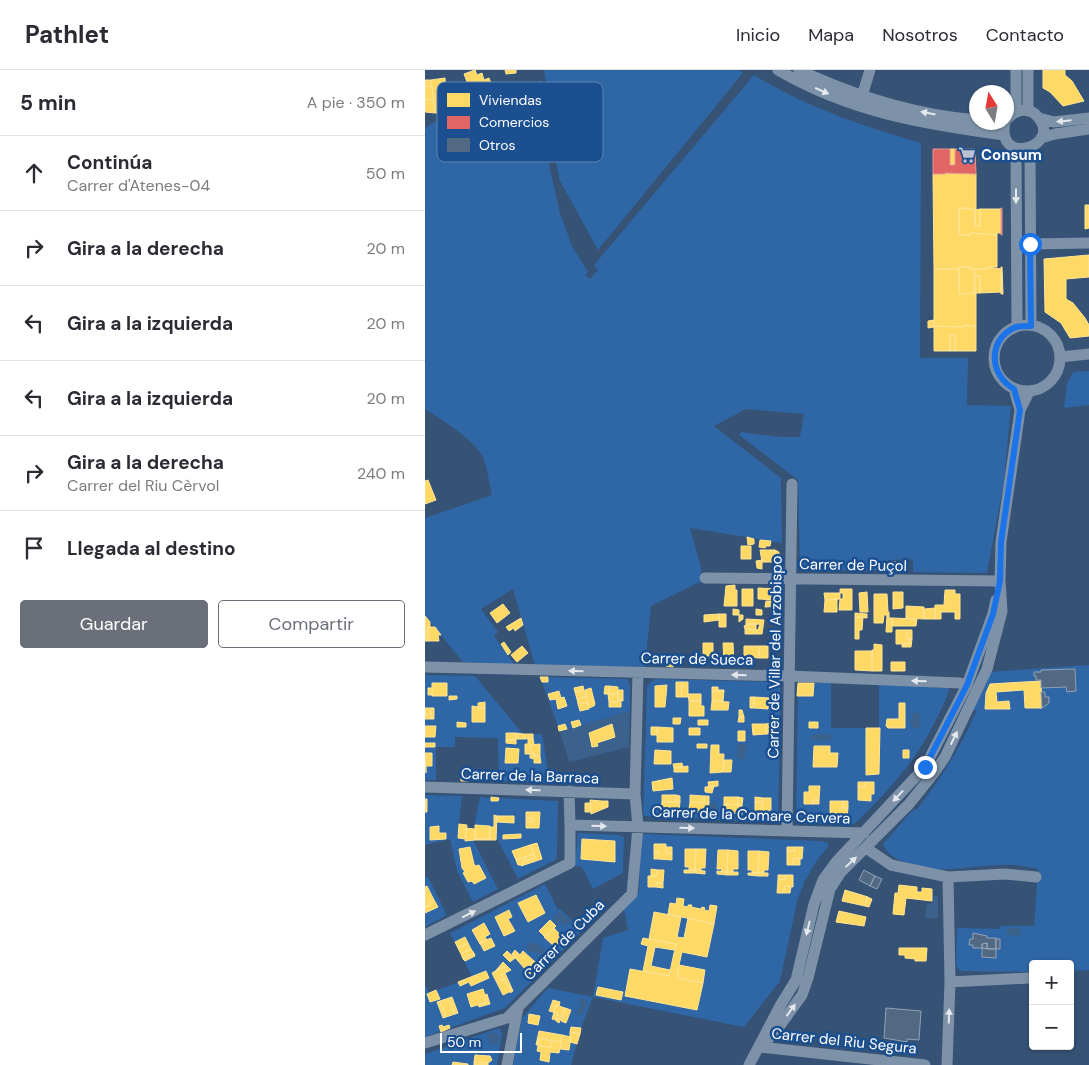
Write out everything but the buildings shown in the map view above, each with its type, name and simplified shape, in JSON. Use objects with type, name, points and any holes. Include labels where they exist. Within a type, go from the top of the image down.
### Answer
[{"type":"street","points":[[778,70],[823,92],[865,109],[925,123],[1004,135]]},
{"type":"street","points":[[799,70],[861,96],[923,112],[969,119]]},
{"type":"street","points":[[861,96],[870,70]]},
{"type":"street","points":[[1016,70],[1016,112],[1028,111],[1039,118],[1054,122],[1089,118]]},
{"type":"street","points":[[1028,70],[1028,111]]},
{"type":"street","points":[[1005,130],[1004,135],[1007,141],[1016,148],[1030,148],[1036,145],[1041,138],[1043,126],[1039,118]]},
{"type":"street","points":[[1041,138],[1089,129]]},
{"type":"street","points":[[1016,148],[1017,327]]},
{"type":"street","points":[[1030,148],[1031,326]]},
{"type":"street","points":[[1030,244],[1089,243]]},
{"type":"street","points":[[1031,326],[1043,329],[1052,336],[1058,346],[1060,363],[1057,374],[1052,381],[1041,389],[1029,392],[1014,389],[1007,385],[997,373],[994,360],[996,346],[1002,337],[1017,327],[1031,326]]},
{"type":"street","points":[[1059,357],[1089,354]]},
{"type":"street","points":[[1014,389],[1020,410]]},
{"type":"street","points":[[760,1047],[776,1031],[802,995],[830,889],[841,872],[909,804],[945,757],[987,670],[1002,611],[1000,581],[1001,542],[1020,410],[1029,392]]},
{"type":"street","name":"Carrer de Villar del Arzobispo","points":[[787,831],[792,484]]},
{"type":"street","name":"Carrer de Puçol","points":[[705,578],[1000,581]]},
{"type":"street","points":[[749,1065],[760,1047],[779,1006],[797,980],[814,904],[823,880],[836,862],[925,767],[967,685],[993,614],[1000,581]]},
{"type":"street","name":"Carrer de Sueca","points":[[425,667],[789,676],[960,683],[967,685]]},
{"type":"street","name":"Carrer de Cuba","points":[[425,1043],[507,1018],[632,894],[638,827],[635,794],[638,673]]},
{"type":"street","name":"Carrer de la Barraca","points":[[425,787],[635,794]]},
{"type":"street","points":[[425,936],[570,863],[569,792]]},
{"type":"street","name":"Carrer de la Comare Cervera","points":[[570,825],[864,833]]},
{"type":"street","points":[[866,848],[891,866],[948,877],[1005,874],[1036,876]]},
{"type":"street","points":[[947,1065],[950,982],[948,877]]},
{"type":"street","points":[[950,982],[1029,978]]},
{"type":"street","points":[[507,1065],[518,1007]]},
{"type":"street","name":"Carrer del Riu Segura","points":[[760,1047],[925,1065]]},
{"type":"shaded area","points":[[544,70],[739,70],[743,73],[598,250],[560,181],[556,162],[603,162],[603,82],[546,82]]},
{"type":"shaded area","points":[[754,75],[794,97],[835,115],[921,143],[920,358],[968,358],[967,405],[1011,406],[1004,482],[987,573],[913,572],[913,559],[888,560],[888,571],[800,570],[798,480],[739,435],[741,432],[781,437],[800,437],[804,414],[746,409],[714,426],[781,478],[782,543],[690,528],[701,567],[702,581],[651,606],[645,667],[535,665],[513,589],[481,609],[498,632],[494,636],[515,665],[463,662],[425,616],[425,518],[492,495],[484,460],[475,446],[459,432],[425,409],[425,128],[437,121],[437,162],[549,162],[560,213],[572,246],[588,272],[585,275],[590,279],[598,270],[594,265]]},
{"type":"shaded area","points":[[1089,371],[1089,405],[1064,408],[1067,384],[1073,372]]},
{"type":"shaded area","points":[[1089,665],[1089,970],[1074,971],[1074,960],[1029,960],[1029,972],[960,971],[956,965],[957,928],[1000,929],[1001,926],[1034,926],[1038,869],[1007,865],[953,869],[930,868],[898,859],[886,850],[883,844],[912,811],[917,809],[950,762],[977,710],[973,710],[989,672]]},
{"type":"shaded area","points":[[425,675],[475,676],[523,734],[542,734],[550,783],[499,781],[498,738],[455,737],[455,747],[436,747],[436,780],[425,780]]},
{"type":"shaded area","points":[[540,677],[627,679],[630,686],[630,711],[560,732]]},
{"type":"shaded area","points":[[654,679],[774,682],[781,689],[778,823],[643,816],[647,686]]},
{"type":"shaded area","points":[[798,683],[831,683],[831,728],[879,728],[879,684],[948,688],[949,690],[935,722],[919,750],[889,789],[854,824],[796,823]]},
{"type":"shaded area","points":[[630,711],[629,747],[569,762],[560,732]]},
{"type":"shaded area","points":[[912,713],[920,713],[920,728],[912,728],[909,720],[912,718]]},
{"type":"shaded area","points":[[831,734],[831,740],[811,740],[811,735]]},
{"type":"shaded area","points":[[738,744],[746,744],[745,759],[737,758]]},
{"type":"shaded area","points":[[425,795],[462,796],[459,824],[467,825],[465,840],[473,840],[498,889],[473,902],[457,871],[450,839],[425,845]]},
{"type":"shaded area","points":[[480,797],[558,801],[557,857],[555,860],[518,879],[498,840],[475,840],[475,821]]},
{"type":"shaded area","points":[[714,802],[717,805],[716,818],[710,818],[710,805]]},
{"type":"shaded area","points":[[798,810],[808,815],[811,819],[810,822],[797,822]]},
{"type":"shaded area","points":[[578,833],[619,835],[624,837],[623,873],[593,889],[582,867],[575,866]]},
{"type":"shaded area","points":[[643,834],[821,841],[828,843],[828,847],[817,860],[805,881],[798,898],[780,981],[744,1027],[593,997],[603,938],[628,930],[624,909],[637,896],[639,891],[641,836]]},
{"type":"shaded area","points":[[428,877],[447,915],[425,927],[425,878]]},
{"type":"shaded area","points":[[545,884],[558,910],[560,909],[583,930],[505,1008],[425,1037],[425,983],[429,993],[472,977],[450,933]]},
{"type":"shaded area","points":[[933,896],[938,896],[938,918],[925,918],[927,904],[932,904]]},
{"type":"shaded area","points":[[560,911],[571,921],[565,927],[560,921],[557,924],[552,919]]},
{"type":"shaded area","points":[[1007,928],[1020,928],[1020,936],[1006,935]]},
{"type":"shaded area","points":[[532,942],[539,945],[545,951],[540,956],[538,952],[530,952],[526,948],[527,944]]},
{"type":"shaded area","points":[[548,988],[593,997],[581,1028],[571,1065],[513,1065],[522,1018]]},
{"type":"shaded area","points":[[579,998],[588,1001],[582,1016],[576,1014],[581,1002],[578,1001]]},
{"type":"shaded area","points":[[500,1029],[502,1033],[497,1065],[425,1065],[425,1054]]},
{"type":"shaded area","points":[[490,1032],[500,1035],[498,1044],[492,1045],[487,1038]]},
{"type":"place","name":"Consum","points":[[967,155]]},
{"type":"route","points":[[925,767],[967,685],[993,614],[1000,581],[1001,542],[1020,410],[1014,389],[1007,385],[997,373],[994,360],[996,346],[1002,337],[1017,327],[1031,326],[1030,244]]}]
